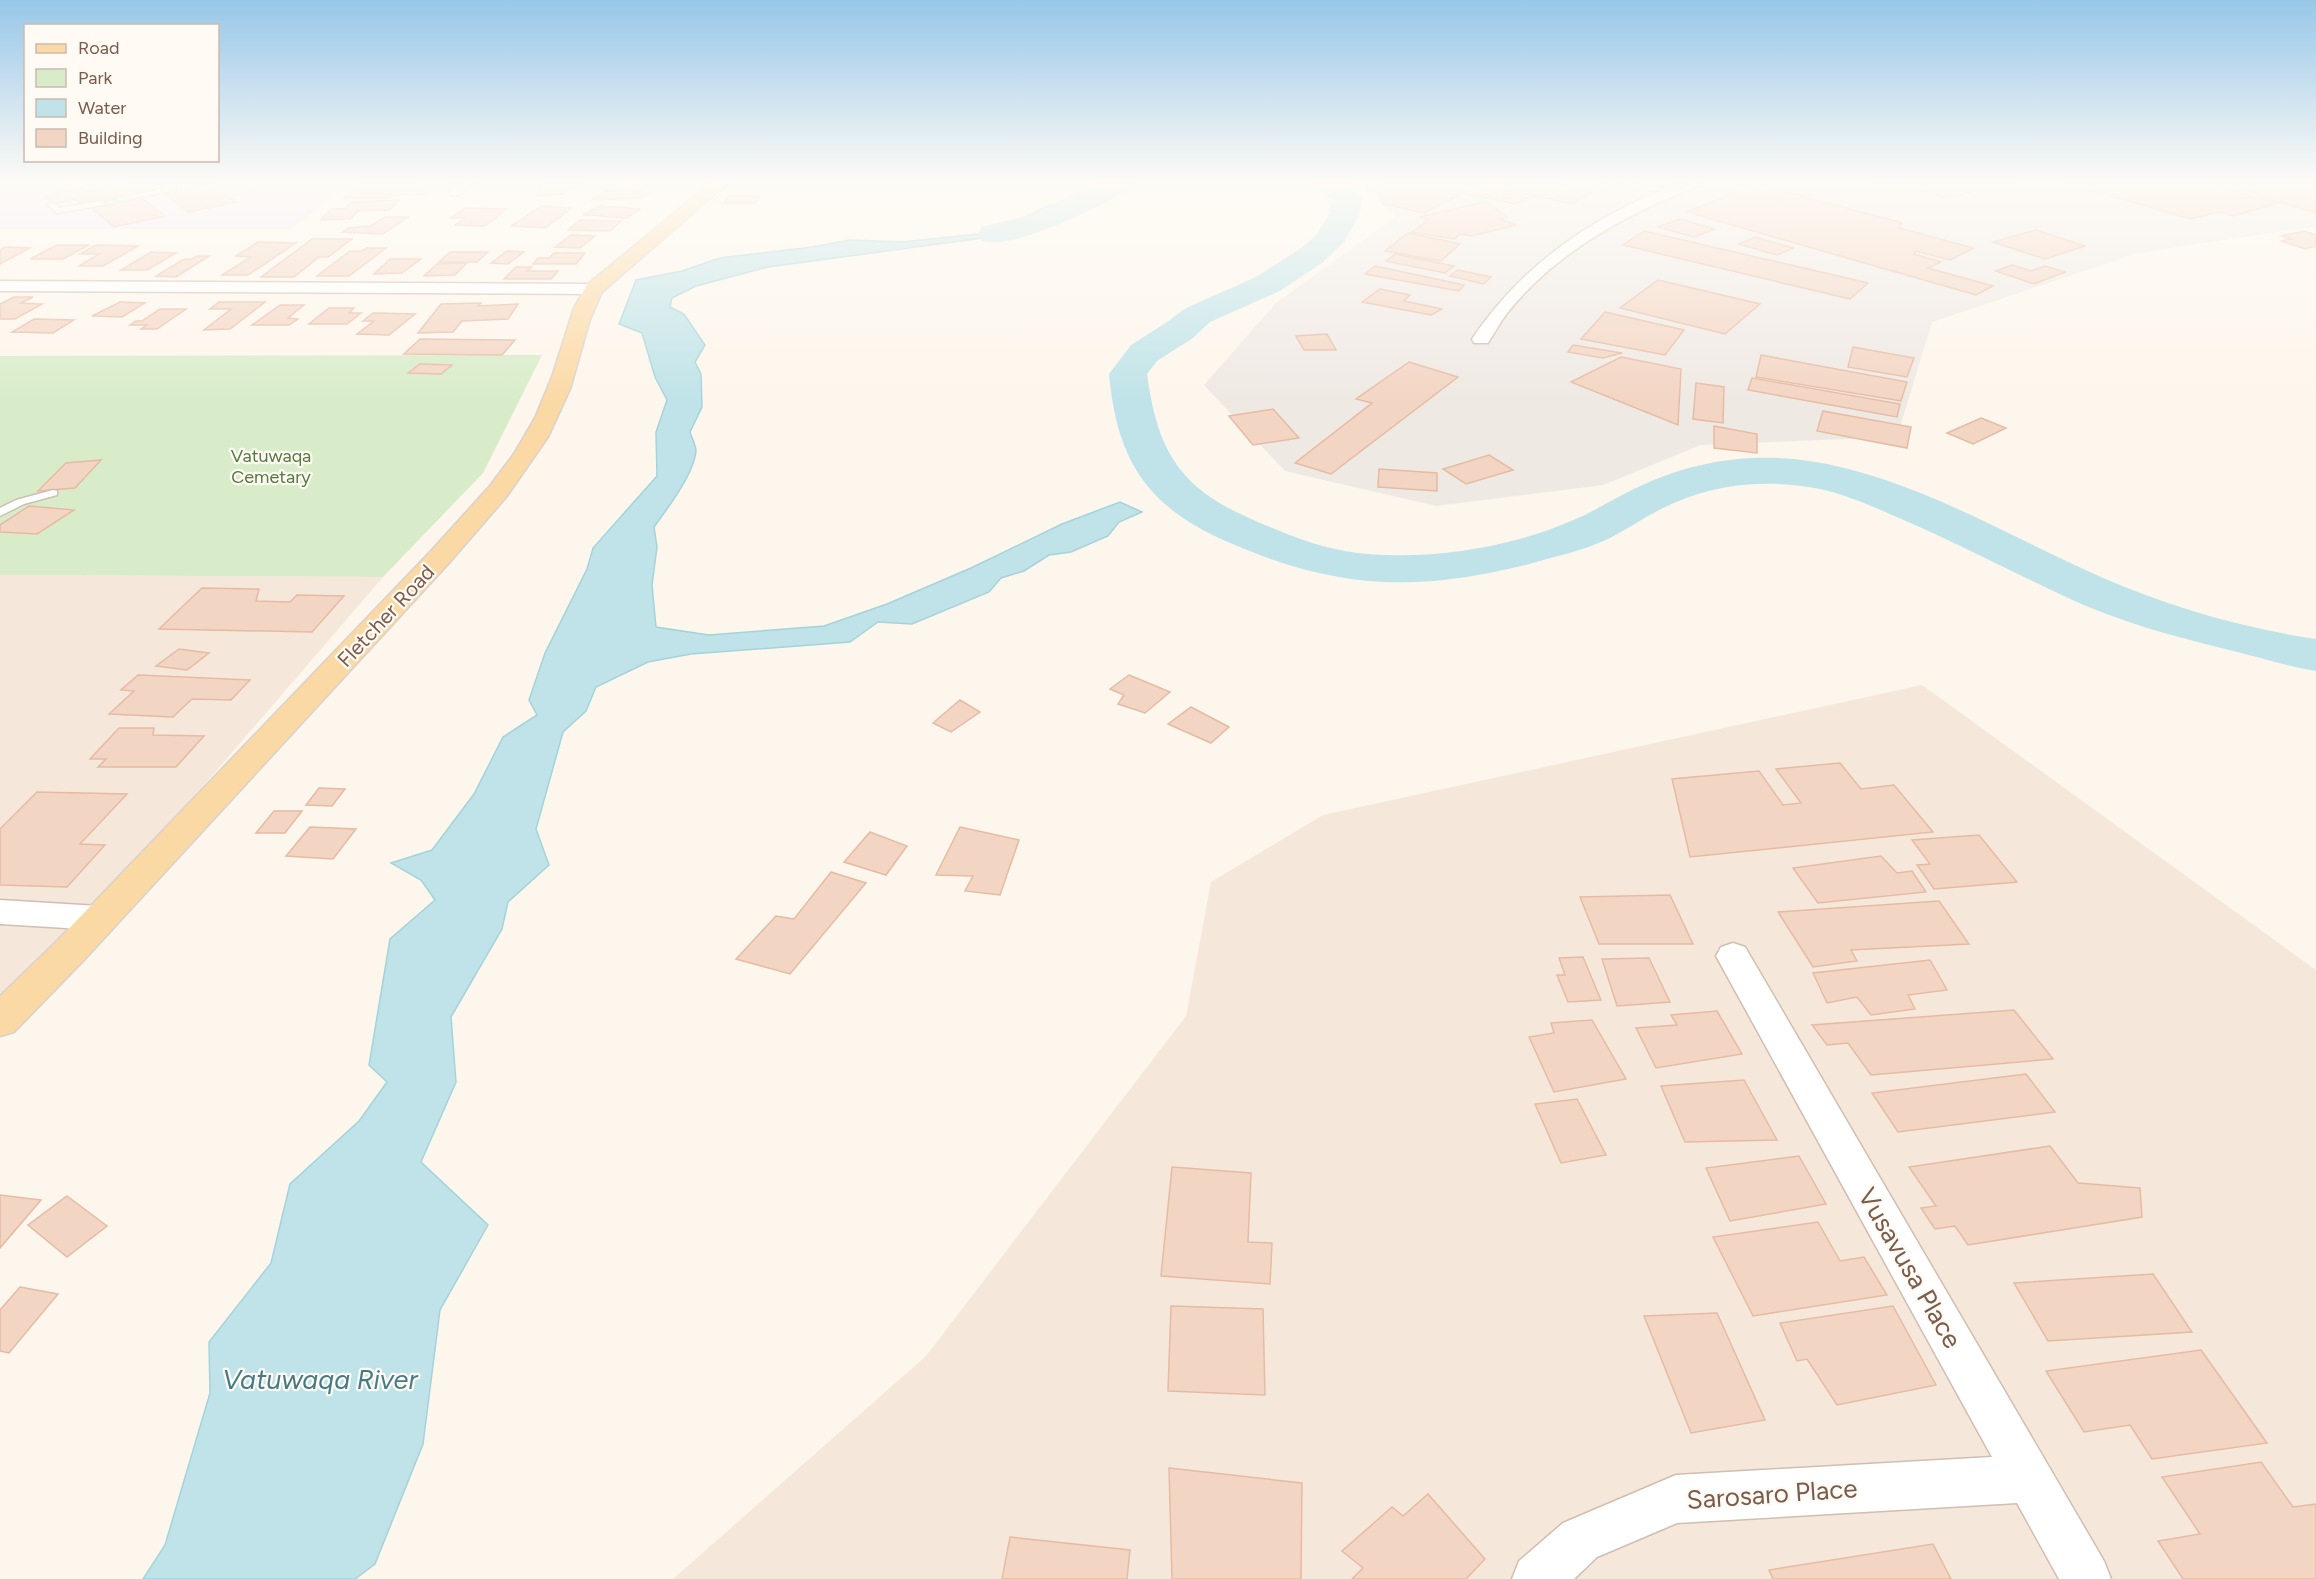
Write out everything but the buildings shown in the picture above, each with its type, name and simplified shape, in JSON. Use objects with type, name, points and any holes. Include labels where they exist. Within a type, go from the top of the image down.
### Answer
[{"type":"main road","name":"Fletcher Road","points":[[0,1021],[71,950],[363,642],[507,478],[531,446],[546,420],[565,370],[587,298],[594,289],[633,256]]},
{"type":"street","points":[[1481,339],[1504,303],[1532,276],[1560,256]]},
{"type":"street","points":[[0,286],[594,289]]},
{"type":"street","points":[[0,912],[99,918]]},
{"type":"street","name":"Vusavusa Place","points":[[1733,956],[2086,1579]]},
{"type":"street","name":"Sarosaro Place","points":[[1537,1579],[1580,1540],[1676,1499],[2029,1479]]},
{"type":"lane","points":[[0,513],[20,502],[53,493]]},
{"type":"shaded area","points":[[1342,256],[2130,256],[1932,322],[1897,437],[1701,445],[1603,485],[1436,506],[1285,471],[1204,385],[1276,303]]},
{"type":"shaded area","points":[[0,575],[383,577],[0,1022]]},
{"type":"shaded area","points":[[1922,685],[2316,970],[2316,1579],[673,1579],[926,1356],[1186,1016],[1211,882],[1323,815]]},
{"type":"green space","name":"Vatuwaqa Cemetary","points":[[542,355],[483,473],[383,577],[0,575],[0,356]]},
{"type":"water","name":"Vatuwaqa River","points":[[740,256],[852,256],[768,267],[696,286],[672,298],[670,307],[684,314],[705,345],[695,362],[701,374],[702,407],[690,432],[696,451],[690,470],[679,491],[654,527],[657,547],[652,585],[656,627],[709,635],[824,626],[887,604],[971,568],[1062,524],[1120,502],[1142,512],[1119,522],[1108,536],[1071,552],[1049,555],[1024,571],[1001,578],[989,592],[912,624],[878,622],[850,642],[691,654],[648,662],[596,687],[586,711],[563,732],[536,829],[549,865],[508,902],[502,929],[451,1017],[456,1082],[421,1162],[488,1225],[440,1310],[423,1444],[375,1564],[355,1579],[143,1579],[165,1545],[210,1393],[209,1342],[271,1263],[290,1184],[359,1121],[387,1082],[369,1065],[390,939],[435,900],[421,880],[391,863],[432,850],[474,794],[503,737],[537,715],[529,700],[545,653],[587,569],[593,548],[657,476],[656,432],[667,400],[655,377],[642,333],[619,324],[636,280],[682,271],[720,258]]},
{"type":"waterway","points":[[1311,256],[1268,284],[1198,315],[1180,330],[1144,353],[1128,374],[1131,403],[1145,450],[1156,469],[1170,486],[1188,502],[1210,516],[1274,545],[1310,557],[1346,565],[1416,570],[1453,566],[1490,559],[1581,534],[1647,499],[1686,482],[1727,473],[1789,471],[1835,479],[1883,495],[1958,527],[2083,587],[2140,610],[2204,629],[2316,655]]}]
